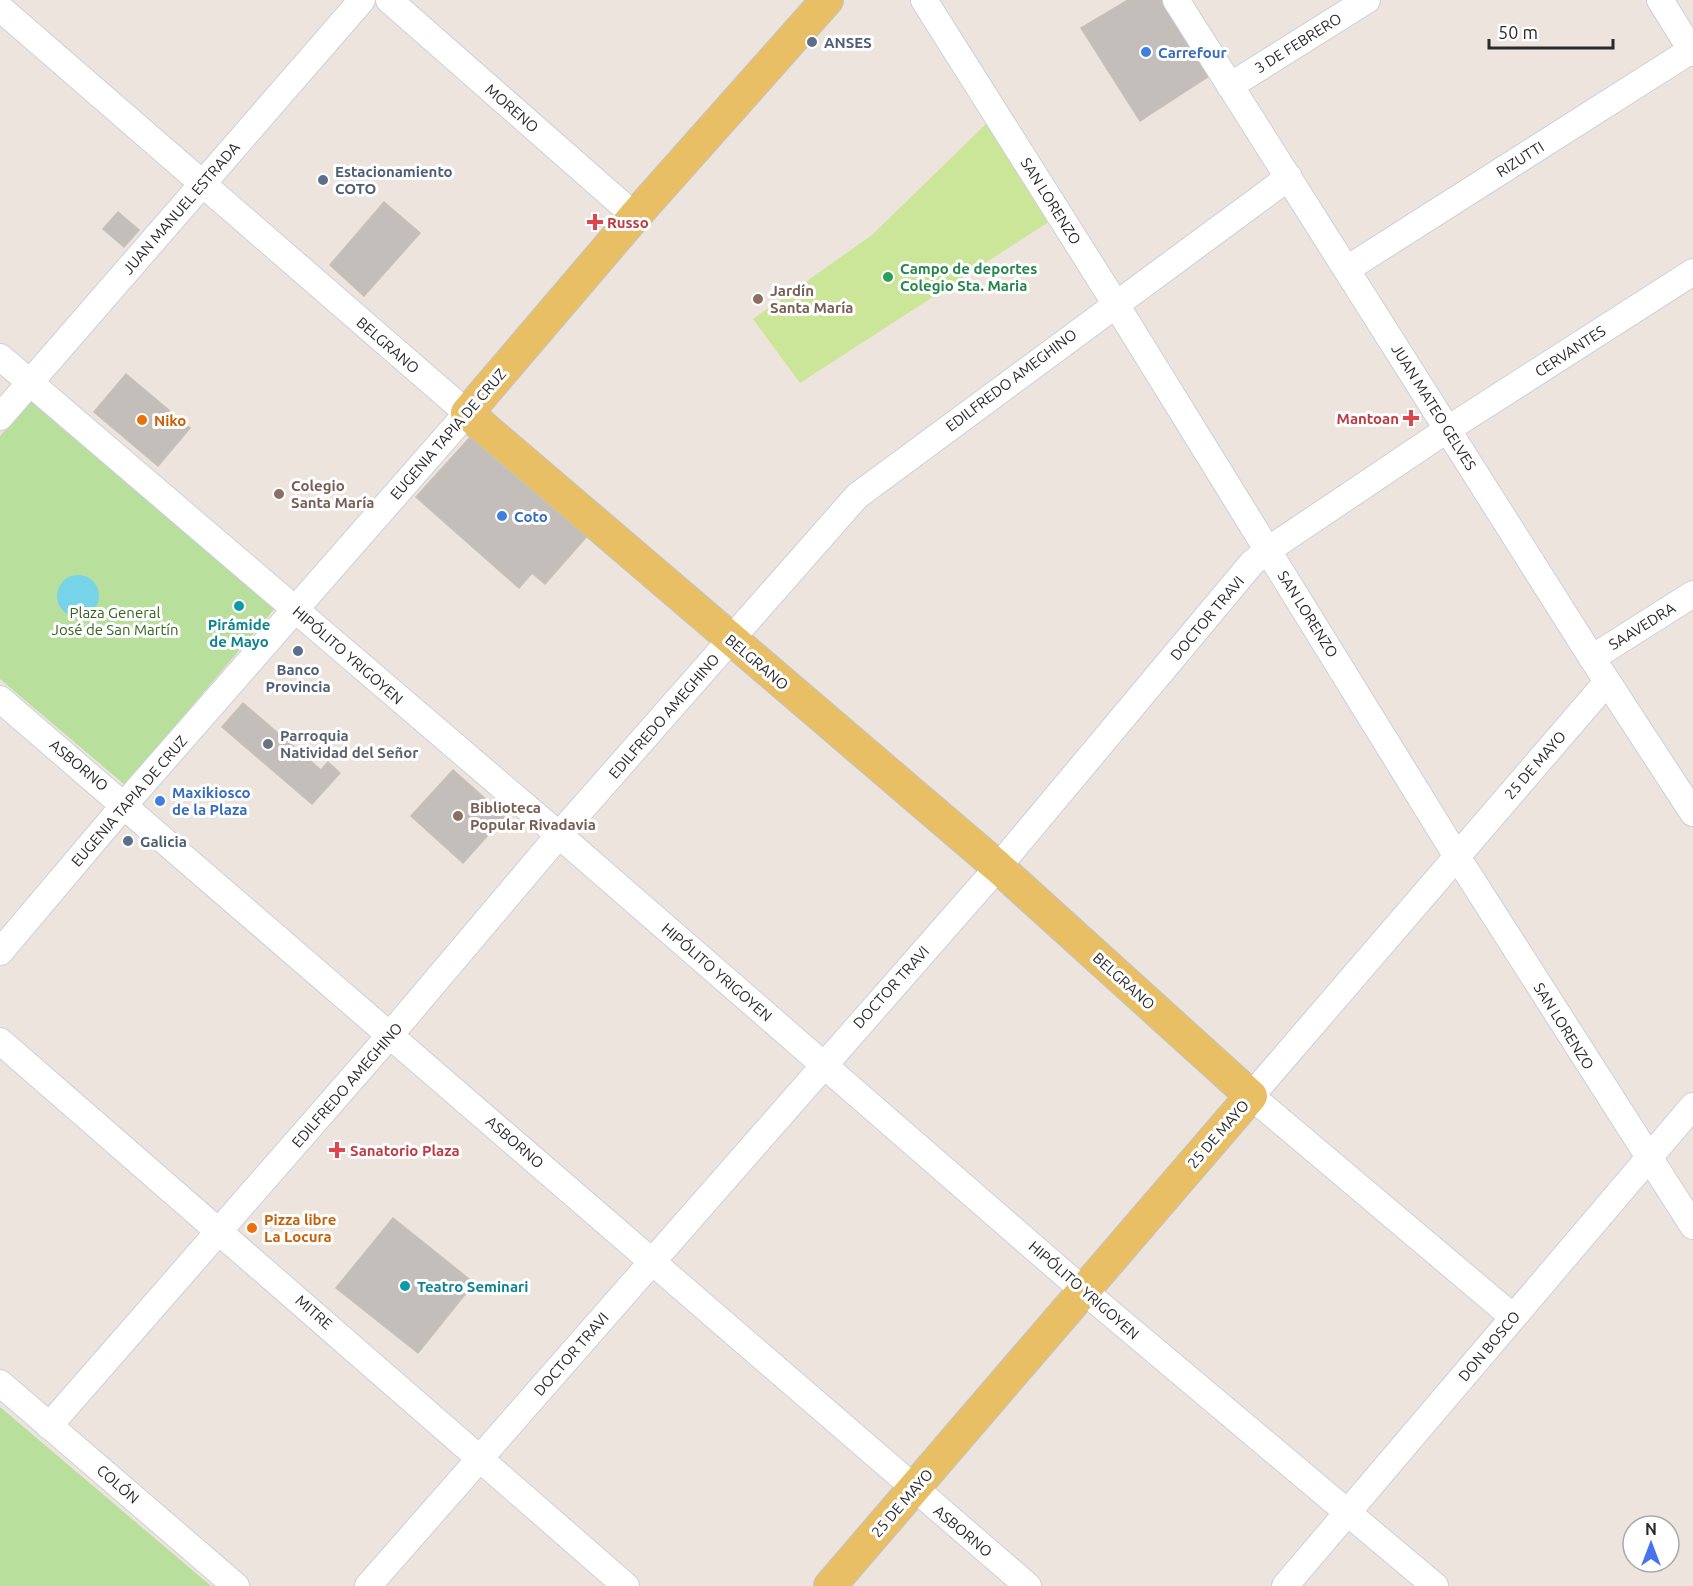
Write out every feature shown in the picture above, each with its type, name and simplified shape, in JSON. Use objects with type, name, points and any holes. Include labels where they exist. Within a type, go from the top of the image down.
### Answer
[{"type":"main road","name":"EUGENIA TAPIA DE CRUZ","points":[[467,413],[635,216],[827,0]]},
{"type":"main road","name":"BELGRANO","points":[[467,413],[998,867],[1251,1096]]},
{"type":"main road","name":"25 DE MAYO","points":[[830,1586],[1251,1096]]},
{"type":"street","name":"JUAN MANUEL ESTRADA","points":[[0,417],[362,0]]},
{"type":"street","name":"MORENO","points":[[389,0],[635,216]]},
{"type":"street","name":"SAN LORENZO","points":[[924,0],[1115,303],[1456,855],[1648,1159],[1693,1226]]},
{"type":"street","name":"JUAN MATEO GELVES","points":[[1176,0],[1607,682],[1691,804]]},
{"type":"street","name":"3 DE FEBRERO","points":[[1230,86],[1366,0]]},
{"type":"street","points":[[1660,0],[1692,51]]},
{"type":"street","name":"BELGRANO","points":[[0,8],[201,185],[467,413]]},
{"type":"street","name":"RIZUTTI","points":[[1347,268],[1692,51]]},
{"type":"street","name":"EDILFREDO AMEGHINO","points":[[49,1426],[390,1035],[559,835],[861,492],[1289,177]]},
{"type":"street","name":"CERVANTES","points":[[1448,429],[1693,272]]},
{"type":"street","name":"HIPÓLITO YRIGOYEN","points":[[0,357],[559,835],[1084,1291],[1435,1586]]},
{"type":"street","name":"EUGENIA TAPIA DE CRUZ","points":[[0,952],[125,804],[467,413]]},
{"type":"street","name":"DOCTOR TRAVI","points":[[368,1586],[998,867],[1245,573],[1268,550],[1448,429]]},
{"type":"street","name":"SAAVEDRA","points":[[1592,658],[1693,594]]},
{"type":"street","name":"25 DE MAYO","points":[[1251,1096],[1607,682]]},
{"type":"street","name":"ASBORNO","points":[[0,699],[125,804],[1028,1586]]},
{"type":"street","name":"MITRE","points":[[0,1041],[221,1230],[626,1586]]},
{"type":"street","name":"BELGRANO","points":[[1251,1096],[1513,1317]]},
{"type":"street","name":"DON BOSCO","points":[[1285,1586],[1693,1106]]},
{"type":"street","name":"COLÓN","points":[[0,1383],[236,1586]]},
{"type":"green space","name":"Campo de deportes Colegio Sta. Maria","points":[[989,121],[1050,221],[800,383],[753,319],[872,235]]},
{"type":"green space","name":"Plaza General José de San Martín","points":[[31,400],[276,607],[125,785],[0,679],[0,436]]},
{"type":"green space","points":[[0,1407],[211,1586],[0,1586]]},
{"type":"water","points":[[78,575],[93,581],[99,596],[93,611],[78,617],[63,611],[57,596],[63,581]]},
{"type":"building","name":"Carrefour","points":[[1128,0],[1165,0],[1209,76],[1140,121],[1081,28]]},
{"type":"building","points":[[384,202],[420,233],[364,296],[330,265]]},
{"type":"building","points":[[118,212],[139,230],[124,247],[103,229]]},
{"type":"building","name":"Niko","points":[[126,374],[190,428],[158,466],[94,412]]},
{"type":"building","name":"Coto","points":[[473,434],[588,535],[545,584],[532,573],[519,588],[416,497]]},
{"type":"building","name":"Parroquia Natividad del Señor","points":[[243,703],[321,770],[328,762],[340,773],[312,804],[222,727]]},
{"type":"building","name":"Biblioteca Popular Rivadavia","points":[[453,770],[505,816],[463,863],[411,816]]},
{"type":"building","name":"Teatro Seminari","points":[[393,1218],[474,1283],[418,1353],[336,1288]]},
{"type":"place","name":"ANSES","points":[[812,42]]},
{"type":"place","name":"Carrefour","points":[[1146,52]]},
{"type":"place","name":"Estacionamiento COTO","points":[[323,180]]},
{"type":"place","name":"Russo","points":[[595,222]]},
{"type":"place","name":"Campo de deportes Colegio Sta. Maria","points":[[888,277]]},
{"type":"place","name":"Jardín Santa María","points":[[758,299]]},
{"type":"place","name":"Mantoan","points":[[1411,418]]},
{"type":"place","name":"Niko","points":[[142,420]]},
{"type":"place","name":"Colegio Santa María","points":[[279,494]]},
{"type":"place","name":"Coto","points":[[502,516]]},
{"type":"place","name":"Pirámide de Mayo","points":[[239,606]]},
{"type":"place","name":"Banco Provincia","points":[[298,651]]},
{"type":"place","name":"Parroquia Natividad del Señor","points":[[268,744]]},
{"type":"place","name":"Maxikiosco de la Plaza","points":[[160,801]]},
{"type":"place","name":"Biblioteca Popular Rivadavia","points":[[458,816]]},
{"type":"place","name":"Galicia","points":[[128,841]]},
{"type":"place","name":"Sanatorio Plaza","points":[[337,1150]]},
{"type":"place","name":"Pizza libre La Locura","points":[[252,1228]]},
{"type":"place","name":"Teatro Seminari","points":[[405,1286]]}]
